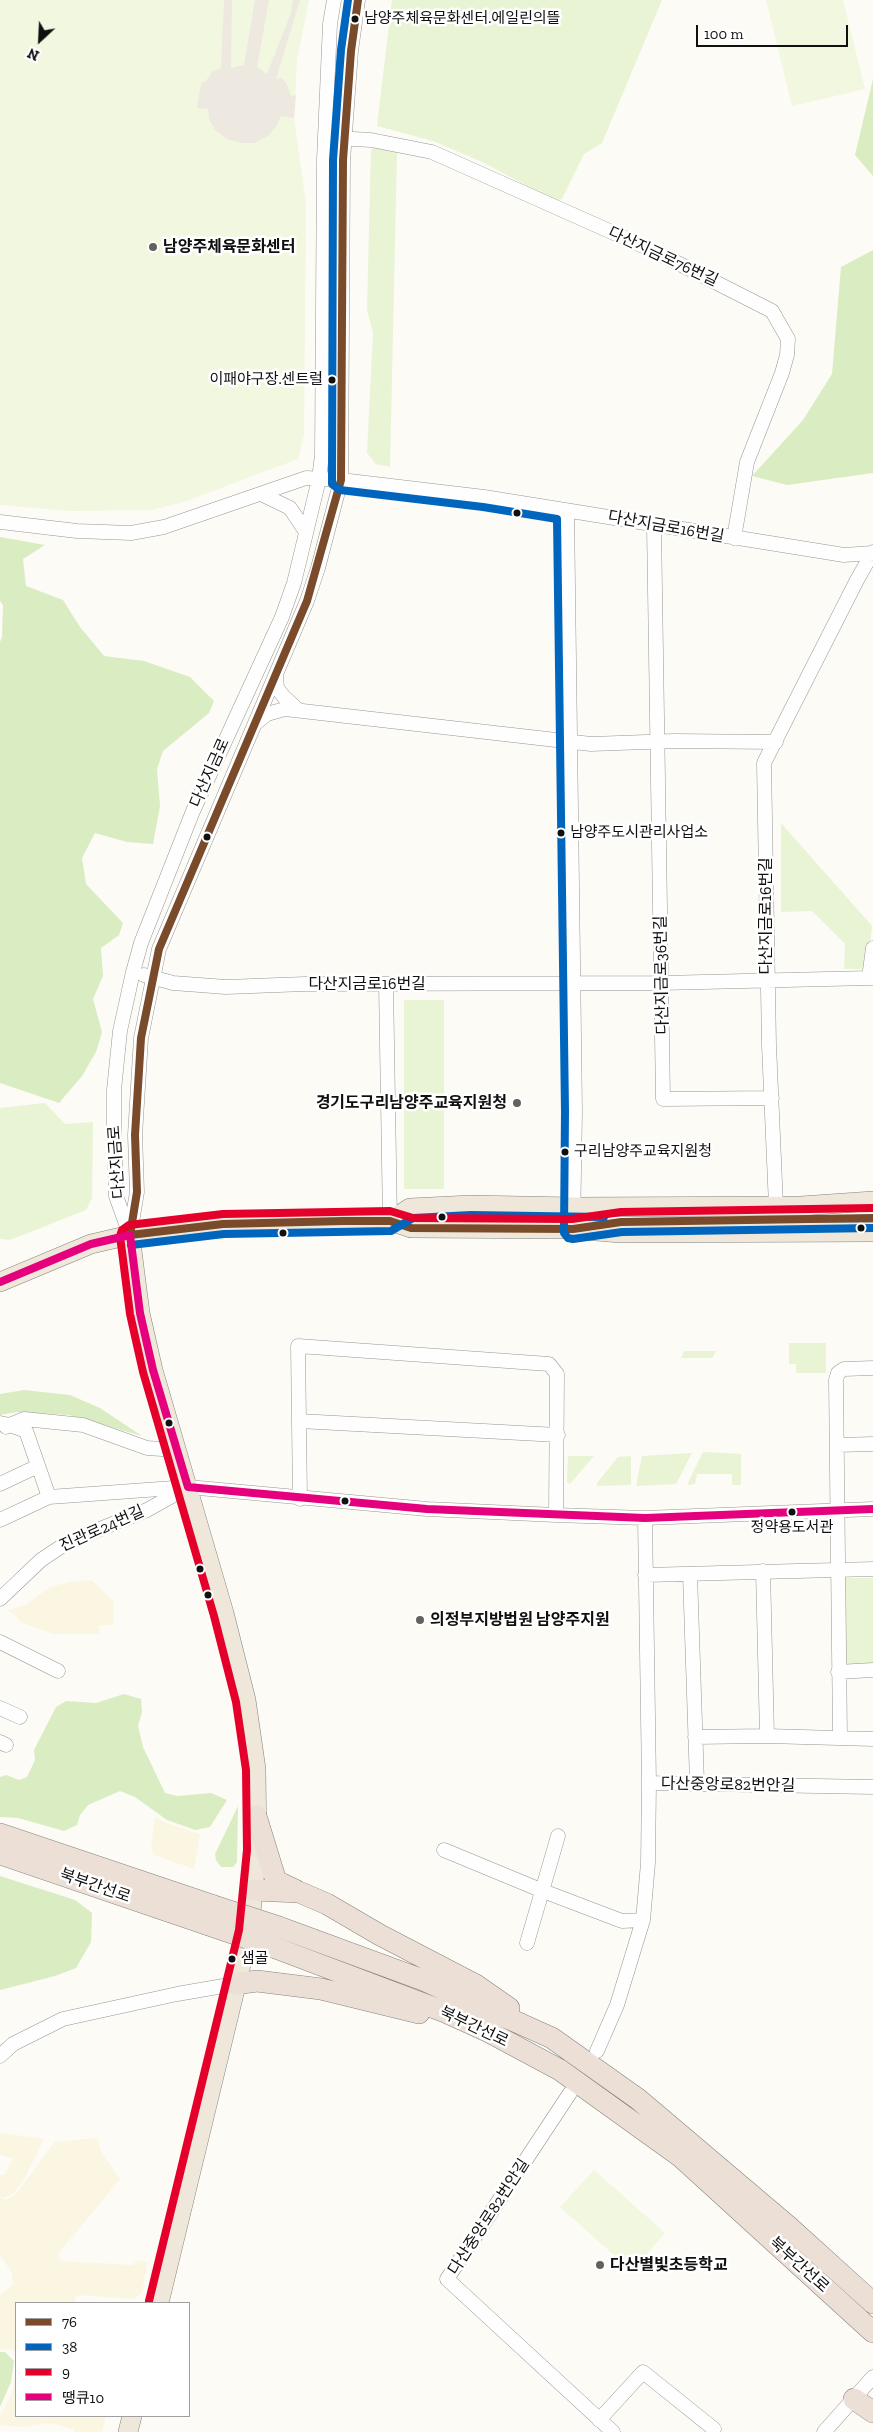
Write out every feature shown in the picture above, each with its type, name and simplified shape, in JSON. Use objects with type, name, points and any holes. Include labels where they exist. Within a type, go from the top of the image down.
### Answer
[{"type":"highway","points":[[256,1816],[276,1881],[327,1904],[380,1935],[476,1985],[552,2038]]},
{"type":"highway","name":"북부간선로","points":[[0,1834],[211,1916]]},
{"type":"highway","name":"북부간선로","points":[[0,1854],[423,1980],[552,2038],[638,2099],[789,2227],[873,2302]]},
{"type":"highway","points":[[252,1890],[300,1892]]},
{"type":"highway","name":"북부간선로","points":[[276,1937],[400,1994],[489,2032],[560,2070],[681,2158],[873,2332]]},
{"type":"highway","points":[[235,1984],[257,1981],[322,1989],[489,2032]]},
{"type":"highway","points":[[854,2398],[873,2412]]},
{"type":"main road","points":[[390,1221],[410,1208],[471,1205],[574,1207],[776,1206],[873,1201]]},
{"type":"main road","points":[[0,1282],[91,1244],[130,1235],[223,1224],[390,1221],[411,1228],[574,1229],[620,1233],[873,1232]]},
{"type":"main road","points":[[130,1235],[140,1313],[153,1370],[210,1557],[246,1700],[256,1769],[257,1850],[249,1932],[159,2302]]},
{"type":"main road","points":[[128,2432],[132,2417]]},
{"type":"street","name":"다산지금로","points":[[130,1235],[116,1196],[114,1090],[120,1031],[133,972],[141,943],[189,820],[282,617],[294,583],[319,479],[322,456],[326,138],[330,24],[334,0]]},
{"type":"street","name":"다산지금로","points":[[130,1235],[137,1192],[134,1135],[136,1084],[141,1038],[158,949],[276,675],[318,568],[341,480],[344,137],[350,51],[358,0]]},
{"type":"street","name":"다산지금로76번길","points":[[326,138],[344,137],[432,152],[652,250],[772,311],[788,339],[787,355],[782,373],[747,462],[734,538]]},
{"type":"street","name":"다산지금로16번길","points":[[0,522],[78,532],[131,533],[164,527],[306,478],[341,480],[484,497],[654,526],[844,555],[873,553]]},
{"type":"street","points":[[261,494],[290,508],[306,532]]},
{"type":"street","points":[[567,511],[574,1229]]},
{"type":"street","name":"다산지금로36번길","points":[[654,526],[663,1099],[772,1098]]},
{"type":"street","name":"다산지금로16번길","points":[[133,972],[173,983],[226,987],[769,981],[764,763],[857,580],[873,553]]},
{"type":"street","points":[[276,675],[277,688],[298,710]]},
{"type":"street","points":[[254,725],[267,714],[276,711],[298,710],[591,744],[776,742]]},
{"type":"street","points":[[776,1206],[769,981],[871,978],[873,948]]},
{"type":"street","points":[[386,984],[390,1221]]},
{"type":"street","points":[[300,1499],[298,1346],[549,1364],[557,1374],[556,1516]]},
{"type":"street","points":[[840,1737],[836,1380],[838,1373],[844,1369],[873,1368]]},
{"type":"street","points":[[3,1426],[24,1419],[83,1425],[147,1448],[177,1450]]},
{"type":"street","points":[[299,1421],[558,1436]]},
{"type":"street","points":[[3,1426],[26,1431],[49,1497]]},
{"type":"street","points":[[837,1445],[873,1444]]},
{"type":"street","points":[[0,1484],[38,1466]]},
{"type":"street","points":[[0,1520],[49,1497],[188,1487],[300,1499],[427,1509],[556,1516],[645,1518],[836,1508],[873,1508]]},
{"type":"street","name":"진관로24번길","points":[[0,1599],[40,1560],[68,1542],[147,1510],[188,1487]]},
{"type":"street","points":[[645,1518],[649,1783]]},
{"type":"street","points":[[645,1575],[763,1570],[873,1569]]},
{"type":"street","points":[[763,1570],[767,1736]]},
{"type":"street","points":[[690,1574],[697,1783]]},
{"type":"street","points":[[0,1642],[58,1671]]},
{"type":"street","points":[[838,1672],[873,1670]]},
{"type":"street","points":[[0,1708],[20,1717]]},
{"type":"street","points":[[694,1737],[767,1736],[873,1739]]},
{"type":"street","name":"다산중앙로82번안길","points":[[597,2051],[617,2005],[643,1920],[648,1863],[649,1783],[873,1787]]},
{"type":"street","points":[[527,1943],[558,1836]]},
{"type":"street","points":[[444,1850],[622,1921],[643,1920]]},
{"type":"street","points":[[0,2056],[14,2044],[63,2019],[177,1994],[235,1984]]},
{"type":"street","name":"다산중앙로82번안길","points":[[570,2093],[447,2279],[613,2432]]},
{"type":"street","points":[[599,2420],[644,2372],[714,2429]]},
{"type":"street","points":[[824,2432],[873,2377]]},
{"type":"shaded area","points":[[224,0],[232,0],[231,68],[244,65],[255,0],[269,0],[257,67],[267,74],[291,13],[293,0],[300,0],[276,79],[282,78],[287,84],[291,96],[296,95],[294,118],[281,116],[277,125],[268,136],[255,143],[241,143],[227,139],[215,130],[209,119],[208,109],[197,108],[201,83],[206,81],[212,72],[221,68]]},
{"type":"shaded area","points":[[91,1580],[114,1601],[113,1625],[99,1625],[99,1634],[53,1634],[20,1622],[16,1616],[7,1610],[24,1606],[50,1587],[70,1582]]},
{"type":"shaded area","points":[[155,1817],[166,1823],[200,1834],[194,1869],[154,1855],[151,1848]]},
{"type":"shaded area","points":[[0,2133],[44,2139],[26,2176],[13,2194],[4,2198],[0,2196],[0,2175],[5,2175],[13,2158],[0,2155]]},
{"type":"shaded area","points":[[98,2138],[100,2150],[120,2179],[59,2253],[61,2261],[132,2265],[138,2260],[147,2262],[142,2293],[134,2299],[77,2295],[74,2302],[15,2302],[15,2354],[14,2351],[6,2348],[0,2350],[0,2296],[13,2284],[12,2273],[0,2255],[0,2197],[5,2200],[15,2195],[55,2142]]},
{"type":"shaded area","points":[[15,2380],[15,2417],[106,2417],[102,2432],[75,2432],[73,2429],[48,2423],[23,2427],[0,2425],[0,2416],[12,2393]]},
{"type":"green space","name":"남양주체육문화센터","points":[[0,0],[309,0],[297,60],[294,118],[306,204],[304,435],[298,459],[184,502],[151,510],[69,511],[0,505]]},
{"type":"green space","points":[[392,0],[662,0],[602,143],[584,154],[562,199],[556,201],[482,162],[433,141],[377,126]]},
{"type":"green space","points":[[766,0],[843,0],[865,89],[792,106]]},
{"type":"green space","points":[[873,79],[873,176],[855,155]]},
{"type":"green space","points":[[375,147],[397,152],[390,467],[376,464],[367,453],[373,333],[367,309],[371,150]]},
{"type":"green space","points":[[873,250],[873,473],[787,485],[752,476],[803,420],[832,374],[841,267]]},
{"type":"green space","points":[[0,537],[45,545],[23,559],[26,586],[63,600],[80,627],[104,656],[144,661],[190,677],[214,701],[209,713],[163,751],[157,769],[160,806],[153,844],[127,842],[95,833],[82,858],[86,884],[123,923],[119,935],[101,948],[103,976],[93,999],[102,1032],[96,1052],[82,1076],[59,1103],[0,1083],[0,642],[2,637],[3,605],[0,601]]},
{"type":"green space","points":[[781,823],[872,926],[868,964],[862,969],[844,969],[845,944],[812,911],[781,912]]},
{"type":"green space","points":[[404,1000],[444,1000],[444,1189],[404,1189]]},
{"type":"green space","points":[[45,1103],[65,1124],[93,1122],[92,1198],[86,1210],[10,1240],[0,1239],[0,1108]]},
{"type":"green space","points":[[789,1343],[826,1343],[826,1373],[796,1373],[796,1364],[789,1364]]},
{"type":"green space","points":[[684,1351],[716,1351],[712,1358],[681,1358]]},
{"type":"green space","points":[[24,1390],[70,1395],[100,1408],[142,1436],[69,1415],[17,1412],[0,1415],[0,1394]]},
{"type":"green space","points":[[703,1452],[741,1454],[741,1485],[732,1485],[732,1474],[697,1474],[695,1484],[687,1485]]},
{"type":"green space","points":[[692,1453],[676,1484],[636,1486],[642,1456]]},
{"type":"green space","points":[[568,1456],[594,1456],[570,1484],[567,1482]]},
{"type":"green space","points":[[631,1456],[631,1485],[597,1486],[597,1483],[618,1457]]},
{"type":"green space","points":[[846,1578],[873,1578],[873,1665],[849,1665],[843,1660],[842,1582]]},
{"type":"green space","points":[[124,1694],[141,1699],[142,1712],[138,1726],[143,1747],[165,1793],[177,1796],[211,1793],[227,1800],[210,1827],[195,1830],[167,1820],[135,1797],[120,1791],[88,1805],[80,1815],[77,1825],[64,1831],[18,1818],[0,1817],[0,1777],[6,1775],[19,1780],[27,1777],[35,1760],[34,1750],[56,1707],[66,1701],[96,1703]]},
{"type":"green space","points":[[238,1806],[237,1862],[233,1867],[221,1867],[216,1860],[215,1854]]},
{"type":"green space","points":[[0,1876],[75,1900],[92,1913],[91,1942],[76,1968],[55,1976],[0,1990]]},
{"type":"green space","points":[[594,2170],[665,2233],[632,2271],[560,2207]]},
{"type":"green space","points":[[0,2352],[5,2352],[14,2361],[11,2382],[0,2407]]},
{"type":"transit line","name":"38","points":[[348,0],[341,50],[333,160],[332,484],[340,490],[483,507],[557,519],[565,1111],[564,1233],[568,1238],[573,1239],[622,1232],[873,1228]]},
{"type":"transit line","name":"76","points":[[358,0],[351,51],[343,160],[341,480],[307,601],[159,949],[141,1038],[135,1135],[137,1192],[130,1235],[223,1224],[343,1221],[390,1221],[411,1228],[573,1229],[621,1222],[873,1218]]},
{"type":"transit line","name":"9","points":[[149,2301],[239,1930],[247,1850],[246,1770],[236,1702],[214,1616],[143,1372],[130,1314],[120,1236],[122,1230],[129,1225],[223,1214],[390,1211],[413,1218],[572,1219],[621,1212],[873,1208]]},
{"type":"transit line","name":"38","points":[[131,1245],[224,1234],[391,1231],[413,1218],[471,1215],[604,1217]]},
{"type":"transit line","name":"땡큐10","points":[[0,1282],[91,1244],[130,1235],[140,1313],[153,1370],[188,1487],[427,1509],[645,1518],[873,1509]]},
{"type":"place","name":"남양주체육문화센터.에일린의뜰","points":[[355,19]]},
{"type":"place","name":"남양주체육문화센터","points":[[153,247]]},
{"type":"place","name":"이패야구장.센트럴","points":[[332,380]]},
{"type":"place","name":"남양주도시관리사업소","points":[[561,833]]},
{"type":"place","name":"경기도구리남양주교육지원청","points":[[517,1103]]},
{"type":"place","name":"구리남양주교육지원청","points":[[565,1152]]},
{"type":"place","name":"정약용도서관","points":[[792,1512]]},
{"type":"place","name":"의정부지방법원 남양주지원","points":[[420,1620]]},
{"type":"place","name":"샘골","points":[[232,1959]]},
{"type":"place","name":"다산별빛초등학교","points":[[600,2265]]}]
